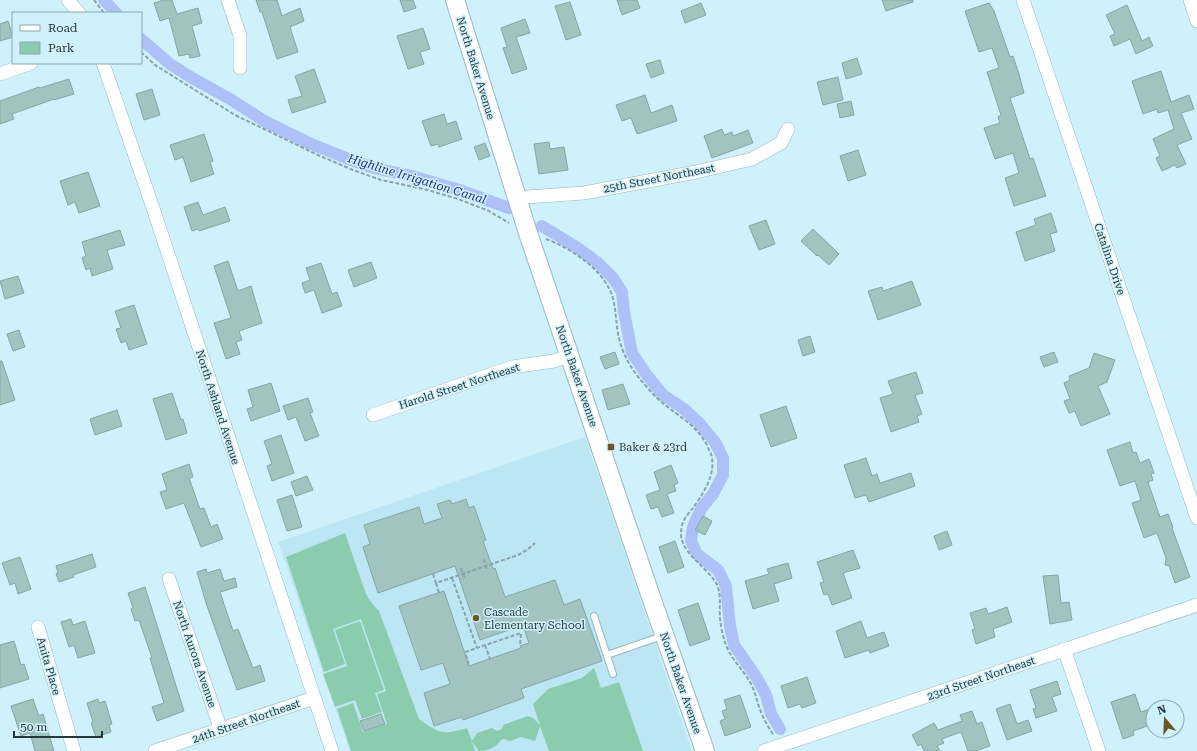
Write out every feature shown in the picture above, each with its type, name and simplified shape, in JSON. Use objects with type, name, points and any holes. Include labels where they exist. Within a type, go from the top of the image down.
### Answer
[{"type":"main road","name":"North Baker Avenue","points":[[458,1],[528,233],[664,635],[705,751]]},
{"type":"street","points":[[68,0],[78,12]]},
{"type":"street","points":[[228,0],[240,36],[240,68]]},
{"type":"street","name":"Catalina Drive","points":[[1023,0],[1197,518]]},
{"type":"street","points":[[1190,0],[1197,21]]},
{"type":"street","points":[[0,74],[28,64]]},
{"type":"street","name":"North Ashland Avenue","points":[[103,64],[332,751]]},
{"type":"street","name":"25th Street Northeast","points":[[517,199],[584,192],[696,172],[752,159],[781,143],[788,129]]},
{"type":"street","name":"Harold Street Northeast","points":[[373,414],[512,367],[554,361],[570,356]]},
{"type":"street","name":"North Aurora Avenue","points":[[169,579],[221,730]]},
{"type":"street","name":"23rd Street Northeast","points":[[764,751],[1197,605]]},
{"type":"street","name":"Anita Place","points":[[38,627],[74,751]]},
{"type":"street","points":[[1064,649],[1099,751]]},
{"type":"street","name":"24th Street Northeast","points":[[155,751],[314,698]]},
{"type":"lane","points":[[594,616],[613,674]]},
{"type":"lane","points":[[607,655],[664,635]]},
{"type":"path","points":[[94,0],[103,12]]},
{"type":"path","points":[[142,53],[155,65],[235,115],[320,156],[381,180],[424,189],[458,199],[489,211],[528,233],[554,242],[588,263],[609,289],[614,302],[617,333],[629,364],[659,400],[692,426],[705,441],[712,457],[712,470],[707,485],[682,526],[681,538],[691,555],[717,584],[720,619],[726,645],[731,656],[752,686],[761,712],[780,746]]},
{"type":"path","points":[[436,583],[518,555],[527,550],[535,542]]},
{"type":"path","points":[[484,559],[487,571]]},
{"type":"path","points":[[461,568],[465,579]]},
{"type":"path","points":[[433,574],[439,593]]},
{"type":"path","points":[[452,578],[477,648]]},
{"type":"path","points":[[469,666],[465,653],[477,648],[520,633],[520,646]]},
{"type":"path","points":[[485,645],[490,659]]},
{"type":"shaded area","name":"Cascade Elementary School","points":[[585,437],[692,751],[350,751],[278,542]]},
{"type":"green space","points":[[345,533],[366,594],[379,611],[419,719],[432,728],[442,732],[452,732],[467,728],[472,741],[477,733],[492,728],[497,731],[502,729],[503,725],[528,716],[533,718],[540,725],[533,704],[548,689],[582,678],[594,668],[601,688],[619,682],[643,751],[549,751],[540,726],[535,741],[521,737],[510,741],[504,739],[494,747],[481,751],[478,751],[472,742],[475,751],[351,751],[337,709],[353,703],[363,732],[387,724],[377,694],[386,691],[361,619],[333,629],[345,664],[324,672],[286,557]]},
{"type":"green space","points":[[360,621],[384,690],[375,693],[382,712],[362,719],[355,700],[335,707],[323,674],[347,666],[335,630]]},
{"type":"building","points":[[164,0],[172,0],[177,14],[198,8],[202,23],[192,26],[200,56],[190,58],[189,54],[179,56],[169,18],[160,21],[154,3]]},
{"type":"building","points":[[256,0],[277,0],[282,16],[300,8],[304,21],[290,27],[298,52],[277,59],[262,12],[260,12]]},
{"type":"building","points":[[400,0],[413,0],[416,8],[404,12]]},
{"type":"building","points":[[617,0],[637,0],[640,8],[622,15]]},
{"type":"building","points":[[882,0],[913,0],[913,2],[886,11]]},
{"type":"building","points":[[570,2],[581,35],[566,40],[555,6]]},
{"type":"building","points":[[701,3],[706,15],[685,23],[681,11]]},
{"type":"building","points":[[989,3],[994,11],[1010,57],[1013,56],[1019,74],[1024,93],[1010,98],[1030,159],[1033,158],[1046,196],[1014,206],[1005,178],[1019,173],[1013,153],[995,159],[984,128],[1000,123],[998,117],[1001,115],[987,72],[999,68],[992,48],[979,52],[965,11]]},
{"type":"building","points":[[1127,5],[1142,41],[1149,37],[1153,46],[1136,54],[1130,39],[1114,46],[1110,36],[1115,34],[1106,15]]},
{"type":"building","points":[[525,19],[530,33],[516,37],[527,69],[512,74],[503,48],[507,47],[501,28]]},
{"type":"building","points":[[8,21],[12,37],[0,41],[0,24]]},
{"type":"building","points":[[423,28],[430,49],[420,52],[424,64],[408,69],[397,36]]},
{"type":"building","points":[[857,58],[862,74],[846,79],[842,63]]},
{"type":"building","points":[[660,60],[664,73],[651,78],[646,64]]},
{"type":"building","points":[[314,69],[326,102],[292,113],[288,100],[302,96],[295,76]]},
{"type":"building","points":[[1161,71],[1171,102],[1189,95],[1194,109],[1181,113],[1192,139],[1177,145],[1186,164],[1177,168],[1175,165],[1162,171],[1156,158],[1160,156],[1153,139],[1174,129],[1168,110],[1158,113],[1157,109],[1143,114],[1132,81]]},
{"type":"building","points":[[838,77],[843,100],[823,105],[817,82]]},
{"type":"building","points":[[69,79],[74,94],[54,99],[12,114],[14,119],[0,124],[0,101],[39,87],[40,88]]},
{"type":"building","points":[[152,89],[160,115],[144,120],[136,94]]},
{"type":"building","points":[[645,95],[651,113],[672,105],[677,121],[637,134],[631,118],[622,121],[616,105]]},
{"type":"building","points":[[851,101],[854,115],[840,118],[837,104]]},
{"type":"building","points":[[444,114],[447,124],[456,121],[462,139],[439,147],[438,144],[431,146],[422,121]]},
{"type":"building","points":[[722,129],[724,135],[732,132],[733,136],[748,130],[753,143],[712,158],[704,136]]},
{"type":"building","points":[[204,134],[213,161],[210,162],[214,174],[191,182],[183,157],[175,160],[170,145]]},
{"type":"building","points":[[549,142],[550,149],[564,147],[568,170],[539,174],[534,144]]},
{"type":"building","points":[[485,143],[490,156],[479,160],[474,147]]},
{"type":"building","points":[[858,150],[866,175],[848,181],[840,156]]},
{"type":"building","points":[[88,172],[100,206],[79,213],[75,202],[68,205],[60,181]]},
{"type":"building","points":[[198,202],[203,215],[225,207],[230,221],[199,231],[198,229],[192,231],[184,207]]},
{"type":"building","points":[[1051,213],[1057,232],[1050,234],[1055,251],[1025,261],[1016,232],[1036,225],[1034,219]]},
{"type":"building","points":[[766,220],[775,244],[759,250],[749,226]]},
{"type":"building","points":[[813,229],[839,254],[829,265],[801,241]]},
{"type":"building","points":[[120,230],[125,245],[107,250],[113,269],[92,276],[90,268],[86,270],[82,258],[86,256],[82,242]]},
{"type":"building","points":[[228,261],[238,291],[251,286],[262,323],[239,331],[242,340],[236,342],[240,354],[226,359],[214,323],[231,318],[214,266]]},
{"type":"building","points":[[371,262],[377,278],[354,287],[348,270]]},
{"type":"building","points":[[321,263],[332,294],[337,292],[342,306],[322,313],[314,290],[305,293],[302,283],[310,280],[306,268]]},
{"type":"building","points":[[18,276],[24,293],[5,299],[0,281]]},
{"type":"building","points":[[912,281],[921,305],[878,320],[868,291],[882,287],[883,291]]},
{"type":"building","points":[[134,305],[147,344],[129,350],[126,341],[121,343],[116,329],[121,328],[115,311]]},
{"type":"building","points":[[19,330],[25,347],[13,351],[7,334]]},
{"type":"building","points":[[810,336],[815,352],[803,356],[798,340]]},
{"type":"building","points":[[615,352],[619,364],[605,369],[600,357]]},
{"type":"building","points":[[1054,352],[1058,362],[1044,367],[1040,357]]},
{"type":"building","points":[[1094,353],[1115,360],[1107,382],[1098,386],[1110,414],[1081,426],[1075,411],[1069,413],[1064,401],[1070,399],[1064,383],[1070,380],[1069,376],[1089,368]]},
{"type":"building","points":[[0,361],[2,361],[15,400],[0,405]]},
{"type":"building","points":[[916,372],[923,393],[915,395],[922,414],[917,416],[919,422],[891,432],[880,398],[893,394],[888,381]]},
{"type":"building","points":[[271,383],[280,411],[251,421],[247,409],[253,407],[248,390]]},
{"type":"building","points":[[623,384],[630,404],[608,410],[602,390]]},
{"type":"building","points":[[172,393],[187,433],[166,440],[153,399]]},
{"type":"building","points":[[308,398],[313,412],[310,413],[319,436],[305,441],[296,417],[288,420],[283,406]]},
{"type":"building","points":[[786,406],[797,438],[771,447],[760,415]]},
{"type":"building","points":[[117,410],[122,426],[95,435],[90,419]]},
{"type":"building","points":[[281,435],[294,473],[272,481],[267,466],[272,464],[264,441]]},
{"type":"building","points":[[1130,442],[1133,453],[1136,452],[1140,463],[1149,459],[1154,473],[1151,474],[1153,480],[1148,482],[1160,517],[1168,514],[1190,577],[1175,583],[1169,566],[1165,565],[1166,558],[1157,533],[1144,538],[1132,503],[1141,500],[1135,481],[1120,486],[1107,450]]},
{"type":"building","points":[[866,458],[872,476],[877,474],[880,483],[911,473],[915,486],[869,502],[866,495],[855,498],[844,465]]},
{"type":"building","points":[[189,464],[193,477],[189,478],[200,509],[204,508],[211,527],[217,524],[223,539],[201,547],[184,503],[166,509],[160,492],[167,490],[162,474]]},
{"type":"building","points":[[671,465],[678,483],[674,485],[676,491],[667,494],[674,513],[662,517],[658,507],[651,509],[646,495],[660,490],[654,472]]},
{"type":"building","points":[[307,476],[313,490],[296,496],[291,482]]},
{"type":"building","points":[[292,495],[302,527],[287,531],[277,500]]},
{"type":"building","points":[[466,499],[469,508],[474,506],[486,540],[483,541],[493,569],[495,568],[505,597],[555,580],[564,605],[580,599],[602,661],[521,689],[524,698],[463,720],[462,717],[434,726],[424,693],[450,684],[443,663],[421,670],[399,606],[444,591],[469,666],[521,648],[520,646],[529,643],[523,625],[480,640],[455,566],[378,593],[363,547],[370,544],[364,525],[419,507],[424,524],[442,518],[437,504],[450,500],[452,504]]},
{"type":"building","points":[[703,516],[712,521],[705,535],[695,530]]},
{"type":"building","points":[[947,531],[952,545],[939,550],[934,536]]},
{"type":"building","points":[[675,541],[684,567],[668,573],[659,547]]},
{"type":"building","points":[[853,550],[860,568],[843,573],[852,598],[832,605],[828,594],[824,595],[820,583],[824,582],[817,562]]},
{"type":"building","points":[[92,554],[96,567],[73,575],[74,577],[59,582],[56,574],[58,573],[56,566]]},
{"type":"building","points":[[20,557],[31,589],[18,594],[15,583],[10,585],[2,563]]},
{"type":"building","points":[[788,563],[792,578],[774,584],[779,601],[753,609],[745,581],[769,574],[767,569]]},
{"type":"building","points":[[206,569],[207,573],[220,569],[224,581],[235,578],[237,587],[220,592],[233,631],[238,629],[253,668],[260,665],[265,681],[237,690],[206,603],[197,572]]},
{"type":"building","points":[[1058,575],[1061,603],[1069,602],[1072,620],[1050,624],[1043,576]]},
{"type":"building","points":[[145,587],[184,711],[157,721],[152,707],[164,703],[150,658],[152,658],[139,620],[135,621],[131,609],[133,608],[128,593]]},
{"type":"building","points":[[698,603],[710,639],[690,646],[678,610]]},
{"type":"building","points":[[1007,607],[1012,622],[993,629],[995,637],[976,644],[972,630],[975,629],[970,613],[986,608],[988,614]]},
{"type":"building","points":[[71,619],[73,625],[85,621],[95,653],[78,658],[74,645],[69,647],[61,622]]},
{"type":"building","points":[[861,621],[867,638],[884,632],[889,646],[870,653],[869,650],[845,658],[836,631]]},
{"type":"building","points":[[14,641],[21,665],[24,664],[29,679],[0,688],[0,645]]},
{"type":"building","points":[[807,677],[816,703],[802,708],[800,704],[788,708],[781,686]]},
{"type":"building","points":[[1057,681],[1061,694],[1052,697],[1057,711],[1036,718],[1033,709],[1036,708],[1030,690]]},
{"type":"building","points":[[1135,694],[1141,712],[1145,711],[1145,727],[1133,731],[1134,735],[1123,739],[1111,702]]},
{"type":"building","points":[[740,695],[751,727],[725,736],[720,721],[725,719],[722,711],[727,709],[724,700]]},
{"type":"building","points":[[33,699],[39,716],[43,714],[54,751],[35,751],[30,733],[21,736],[11,706]]},
{"type":"building","points":[[98,699],[99,703],[105,701],[112,724],[109,725],[111,732],[96,737],[91,723],[93,722],[87,703]]},
{"type":"building","points":[[1010,704],[1017,724],[1028,720],[1032,731],[1007,740],[996,709]]},
{"type":"building","points":[[972,711],[977,724],[982,722],[990,746],[975,751],[968,751],[961,732],[942,739],[944,743],[937,746],[940,751],[924,751],[921,744],[918,746],[912,735],[934,723],[938,730],[962,721],[960,715]]},
{"type":"building","points":[[381,714],[385,724],[364,731],[360,721]]},
{"type":"waterway","name":"Highline Irrigation Canal","points":[[104,0],[115,12]]},
{"type":"waterway","name":"Highline Irrigation Canal","points":[[142,40],[170,64],[192,78],[230,99],[266,122],[309,143],[374,168],[412,176],[459,190],[509,208]]},
{"type":"waterway","name":"Highline Irrigation Canal","points":[[542,226],[578,248],[598,263],[613,278],[622,292],[624,312],[632,353],[646,374],[663,395],[684,409],[700,424],[715,442],[723,458],[723,475],[713,494],[701,509],[693,527],[691,541],[697,554],[718,570],[726,586],[730,626],[734,645],[757,678],[766,695],[771,714],[780,729]]},
{"type":"place","name":"Baker & 23rd","points":[[611,447]]},
{"type":"place","name":"Cascade Elementary School","points":[[476,618]]}]
